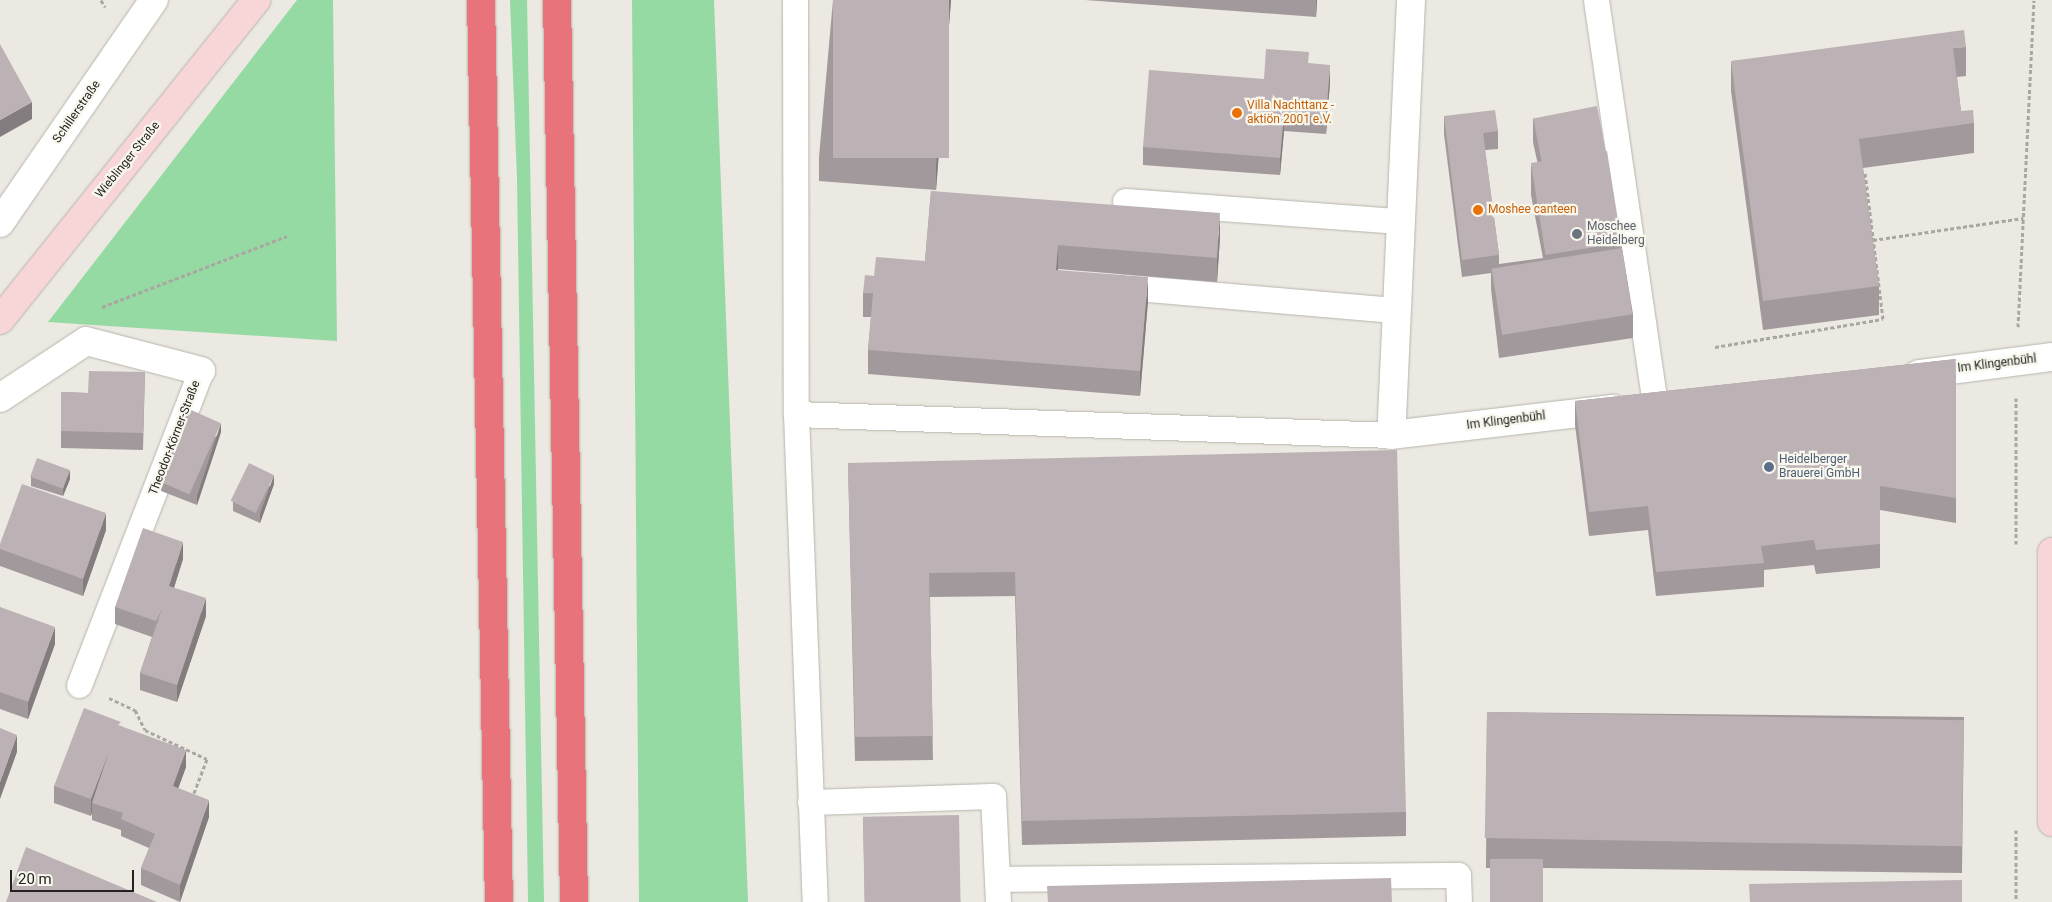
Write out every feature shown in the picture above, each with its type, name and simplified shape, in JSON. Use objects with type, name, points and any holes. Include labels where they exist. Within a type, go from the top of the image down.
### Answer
[{"type":"highway","points":[[481,0],[498,902]]},
{"type":"highway","points":[[557,0],[574,902]]},
{"type":"street","name":"Schillerstraße","points":[[0,223],[154,0]]},
{"type":"street","name":"Wieblinger Straße","points":[[0,320],[256,0]]},
{"type":"street","points":[[1391,435],[1411,0]]},
{"type":"street","points":[[0,398],[86,340]]},
{"type":"street","name":"Theodor-Körner-Straße","points":[[86,340],[201,371]]},
{"type":"street","name":"Im Klingenbühl","points":[[1889,377],[2017,363],[2052,357]]},
{"type":"street","name":"Im Klingenbühl","points":[[1391,435],[1683,400]]},
{"type":"street","points":[[2052,552],[2052,822]]},
{"type":"lane","points":[[796,0],[796,414],[815,902]]},
{"type":"lane","points":[[1596,0],[1655,404]]},
{"type":"lane","points":[[1125,201],[1400,221]]},
{"type":"lane","points":[[1126,287],[1396,310]]},
{"type":"lane","name":"Theodor-Körner-Straße","points":[[79,685],[201,371]]},
{"type":"lane","points":[[796,414],[1391,435]]},
{"type":"lane","points":[[810,802],[993,796],[997,891],[1458,875],[1459,902]]},
{"type":"path","points":[[2016,550],[2017,363],[2034,0]]},
{"type":"path","points":[[1715,347],[1883,320],[1865,173]]},
{"type":"path","points":[[1874,240],[2023,218]]},
{"type":"path","points":[[86,340],[99,308],[287,236]]},
{"type":"path","points":[[79,685],[135,710],[145,730],[207,759],[194,795]]},
{"type":"path","points":[[2016,824],[2016,902]]},
{"type":"green space","points":[[297,0],[333,0],[337,341],[48,322]]},
{"type":"green space","points":[[510,0],[527,0],[544,902],[528,902],[517,178]]},
{"type":"green space","points":[[632,0],[714,0],[748,902],[639,902]]},
{"type":"building","points":[[833,0],[949,0],[949,158],[833,158]]},
{"type":"building","points":[[1964,30],[1966,47],[1953,48],[1961,111],[1973,110],[1974,123],[1859,139],[1879,286],[1763,301],[1731,61]]},
{"type":"building","points":[[0,44],[32,102],[0,120]]},
{"type":"building","name":"Villa Nachttanz - aktiön 2001 e.V.","points":[[1266,49],[1309,52],[1308,63],[1330,65],[1326,117],[1284,114],[1280,158],[1143,147],[1149,70],[1264,79]]},
{"type":"building","points":[[1597,106],[1606,151],[1542,164],[1533,118]]},
{"type":"building","points":[[1495,110],[1498,131],[1483,133],[1499,255],[1462,260],[1444,116]]},
{"type":"building","name":"Moschee Heidelberg","points":[[1607,151],[1622,243],[1545,255],[1531,163]]},
{"type":"building","points":[[931,191],[1220,213],[1217,258],[1058,245],[1056,270],[1148,277],[1140,371],[868,350],[873,293],[863,293],[865,275],[874,276],[876,257],[925,261]]},
{"type":"building","points":[[1622,248],[1632,314],[1502,335],[1492,269]]},
{"type":"building","name":"Heidelberger Brauerei GmbH","points":[[1956,359],[1956,498],[1880,486],[1880,544],[1816,550],[1814,540],[1761,546],[1764,563],[1656,572],[1648,506],[1589,512],[1575,401]]},
{"type":"building","points":[[89,371],[145,372],[143,433],[61,431],[61,392],[88,393]]},
{"type":"building","points":[[189,409],[221,423],[189,494],[157,480]]},
{"type":"building","points":[[1397,450],[1406,812],[1022,821],[1015,572],[929,573],[933,736],[855,737],[848,463]]},
{"type":"building","points":[[37,458],[70,470],[63,489],[30,477]]},
{"type":"building","points":[[249,463],[274,475],[256,513],[231,501]]},
{"type":"building","points":[[22,484],[106,513],[83,579],[0,549],[0,544]]},
{"type":"building","points":[[143,528],[183,542],[169,586],[206,598],[177,685],[140,673],[162,609],[156,621],[115,607]]},
{"type":"building","points":[[0,607],[55,627],[28,702],[0,692]]},
{"type":"building","points":[[84,708],[121,722],[118,725],[186,750],[173,786],[209,800],[180,885],[141,868],[155,834],[121,819],[123,813],[92,803],[109,752],[91,799],[54,786]]},
{"type":"building","points":[[1487,712],[1964,720],[1962,846],[1485,838]]},
{"type":"building","points":[[0,728],[17,735],[0,782]]},
{"type":"building","points":[[959,815],[961,902],[865,902],[863,817]]},
{"type":"building","points":[[26,847],[157,902],[6,902]]},
{"type":"building","points":[[1490,859],[1543,859],[1543,902],[1490,902]]},
{"type":"building","points":[[1391,878],[1392,902],[1048,902],[1047,886]]},
{"type":"building","points":[[1962,880],[1962,902],[1750,902],[1749,884]]},
{"type":"place","name":"Villa Nachttanz - aktiön 2001 e.V.","points":[[1237,113]]},
{"type":"place","name":"Moshee canteen","points":[[1478,210]]},
{"type":"place","name":"Moschee Heidelberg","points":[[1577,234]]},
{"type":"place","name":"Heidelberger Brauerei GmbH","points":[[1769,467]]}]
